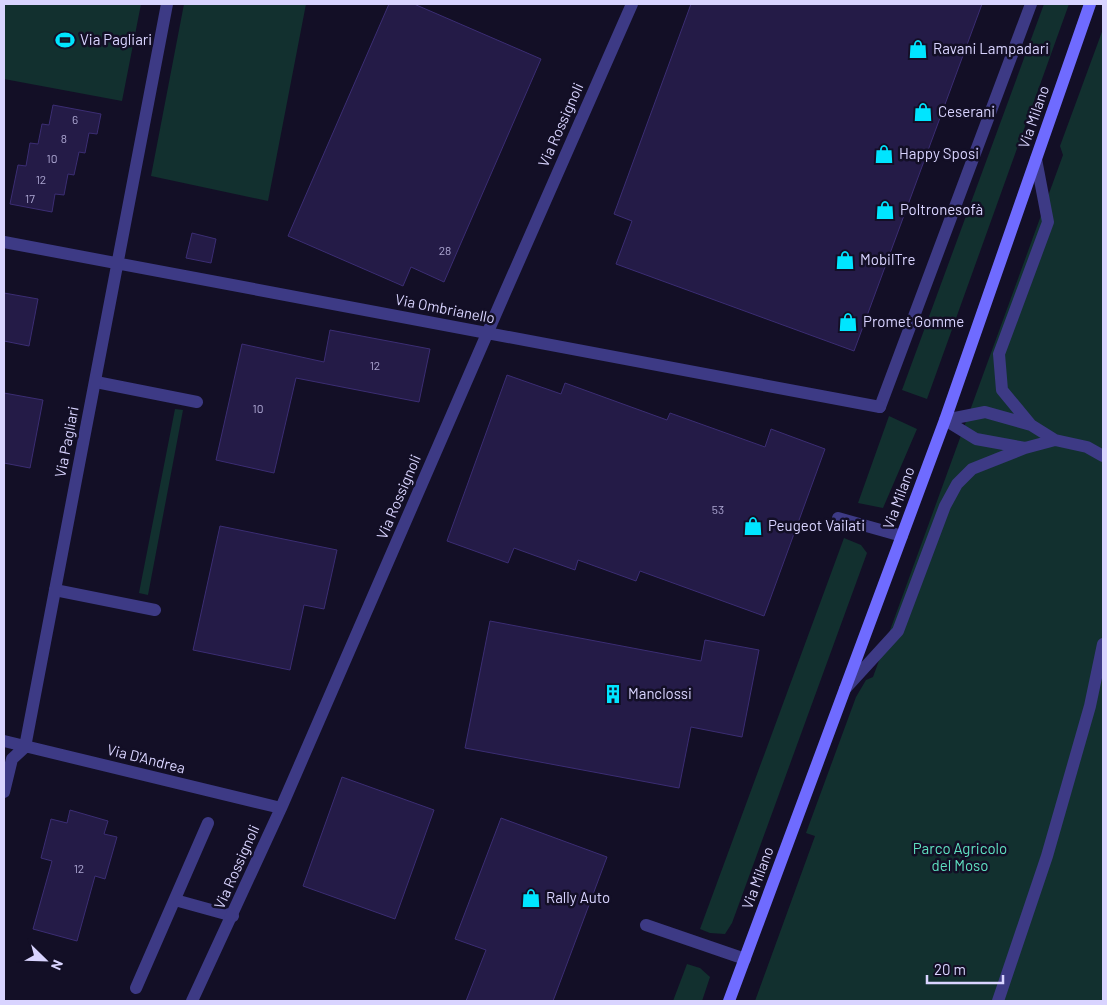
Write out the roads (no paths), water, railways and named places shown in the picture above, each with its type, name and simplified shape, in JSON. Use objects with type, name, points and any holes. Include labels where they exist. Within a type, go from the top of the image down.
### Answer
[{"type":"main road","name":"Via Milano","points":[[729,1001],[945,420],[1090,4]]},
{"type":"street","name":"Via Pagliari","points":[[4,792],[12,759],[25,746],[168,4]]},
{"type":"street","name":"Via Rossignoli","points":[[192,1001],[233,916],[281,808],[632,4]]},
{"type":"street","name":"Via Ombrianello","points":[[4,242],[880,407],[1031,4]]},
{"type":"street","points":[[1036,159],[1048,222],[999,354],[1002,390],[1032,425],[1055,440],[1087,447],[1103,446]]},
{"type":"street","points":[[96,382],[197,402]]},
{"type":"street","points":[[945,420],[985,412],[1032,425]]},
{"type":"street","points":[[945,420],[976,439],[1025,448]]},
{"type":"street","points":[[845,689],[898,631],[945,506],[957,484],[972,469],[1025,448],[1055,440]]},
{"type":"street","points":[[1087,447],[1103,456]]},
{"type":"street","points":[[838,518],[902,536]]},
{"type":"street","points":[[55,590],[155,610]]},
{"type":"street","points":[[998,1001],[1047,856],[1090,706],[1103,644]]},
{"type":"street","name":"Via D'Andrea","points":[[4,741],[281,808]]},
{"type":"street","points":[[136,988],[208,823]]},
{"type":"street","points":[[175,900],[233,916]]},
{"type":"street","points":[[646,925],[745,959]]},
{"type":"place","name":"Via Pagliari","points":[[65,40]]},
{"type":"place","name":"Ravani Lampadari","points":[[918,49]]},
{"type":"place","name":"Ceserani","points":[[923,112]]},
{"type":"place","name":"Happy Sposi","points":[[884,154]]},
{"type":"place","name":"Poltronesofà","points":[[885,210]]},
{"type":"place","name":"MobilTre","points":[[845,260]]},
{"type":"place","name":"Promet Gomme","points":[[848,322]]},
{"type":"place","name":"Peugeot Vailati","points":[[753,526]]},
{"type":"place","name":"Manclossi","points":[[613,694]]},
{"type":"place","name":"Rally Auto","points":[[531,898]]},
{"type":"park label","name":"Parco Agricolo del Moso","points":[[960,858]]}]
